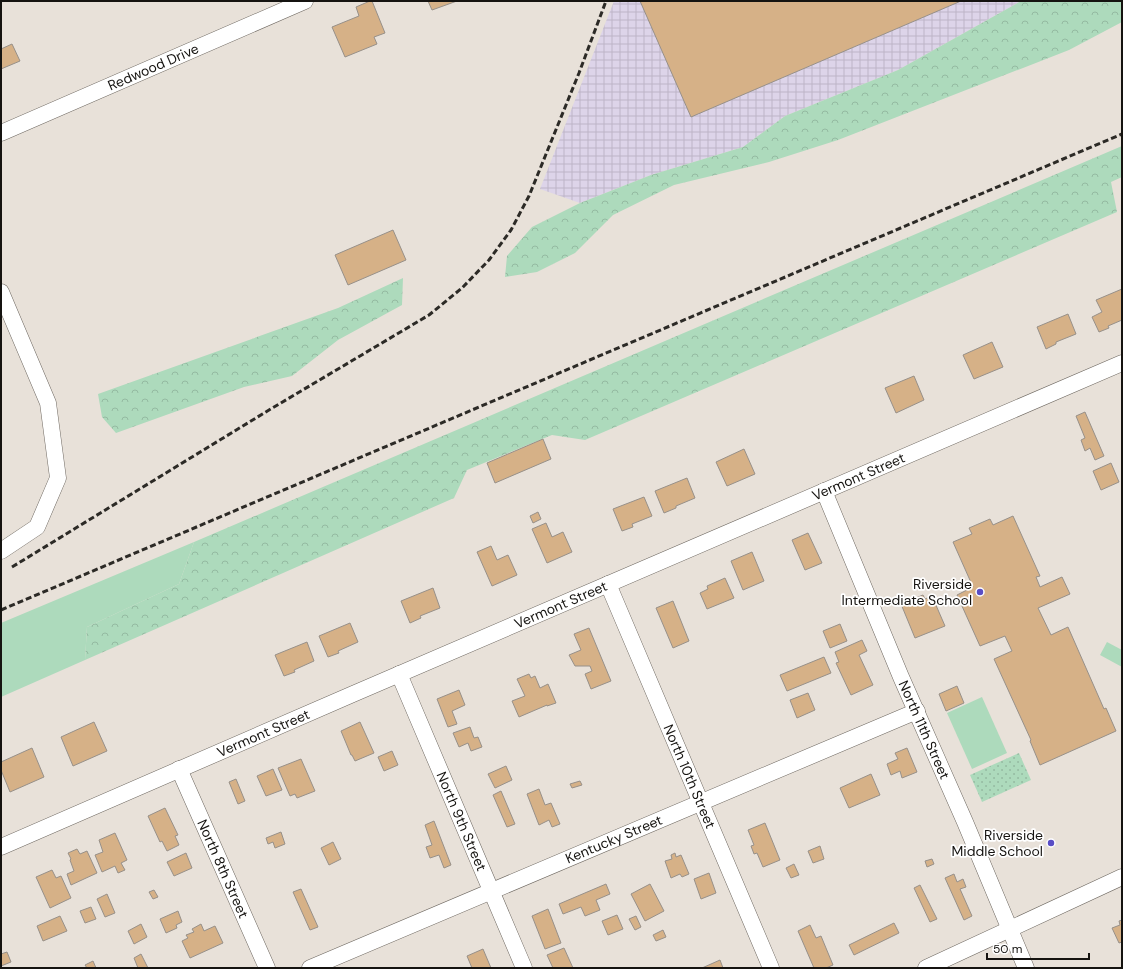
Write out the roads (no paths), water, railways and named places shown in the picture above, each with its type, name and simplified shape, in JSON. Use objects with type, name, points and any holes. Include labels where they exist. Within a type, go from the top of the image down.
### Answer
[{"type":"street","name":"Redwood Drive","points":[[1,132],[305,1]]},
{"type":"street","points":[[1,292],[48,403],[58,478],[37,527],[1,551]]},
{"type":"street","name":"Vermont Street","points":[[1,847],[1122,363]]},
{"type":"street","name":"North 11th Street","points":[[824,491],[1026,968]]},
{"type":"street","name":"North 10th Street","points":[[608,584],[771,968]]},
{"type":"street","name":"North 9th Street","points":[[399,674],[524,968]]},
{"type":"street","name":"Kentucky Street","points":[[310,968],[453,906],[917,711]]},
{"type":"street","name":"North 8th Street","points":[[179,769],[267,968]]},
{"type":"street","points":[[926,968],[1011,930],[1122,877]]},
{"type":"railway","points":[[12,567],[269,410],[429,315],[462,288],[489,260],[511,230],[529,196],[579,73],[606,1]]},
{"type":"railway","points":[[1,610],[1122,134]]},
{"type":"place","name":"Riverside Intermediate School","points":[[980,592]]},
{"type":"place","name":"Riverside Middle School","points":[[1051,843]]}]
